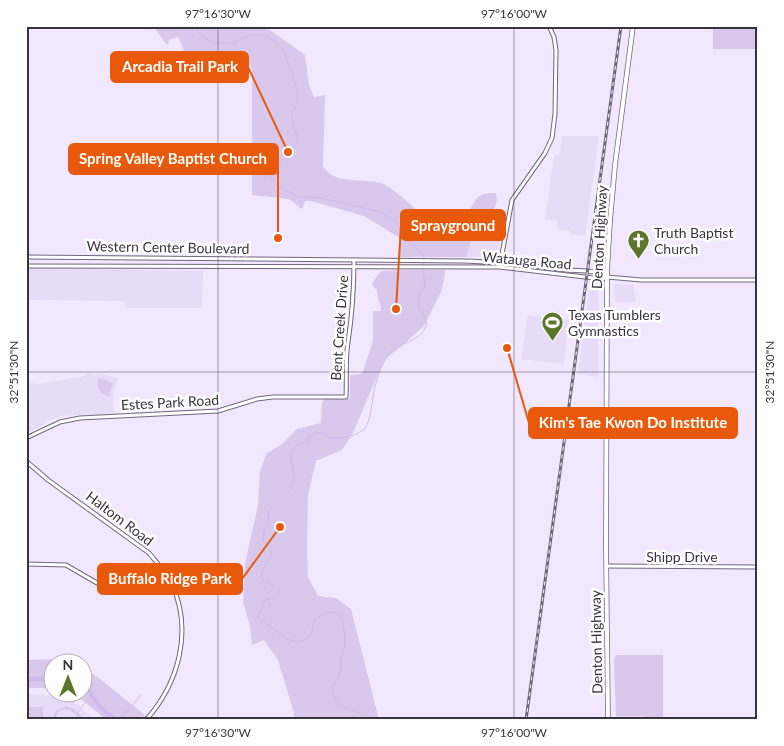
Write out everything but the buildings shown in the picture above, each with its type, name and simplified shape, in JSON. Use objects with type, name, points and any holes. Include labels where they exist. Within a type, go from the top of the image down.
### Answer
[{"type":"main road","points":[[499,267],[512,200],[545,153],[552,138],[555,114],[556,50],[554,36],[549,26]]},
{"type":"main road","name":"Denton Highway","points":[[608,720],[606,566],[607,277],[613,184],[633,26]]},
{"type":"main road","name":"Western Center Boulevard","points":[[26,259],[500,262],[603,274],[607,277]]},
{"type":"main road","name":"Bent Creek Drive","points":[[346,398],[354,260]]},
{"type":"main road","points":[[375,261],[375,268]]},
{"type":"main road","name":"Western Center Boulevard","points":[[26,266],[354,268]]},
{"type":"main road","name":"Watauga Road","points":[[354,268],[499,267],[602,279],[607,277],[641,280],[758,280]]},
{"type":"main road","name":"Estes Park Road","points":[[26,438],[60,422],[80,418],[221,411],[257,399],[273,397],[346,398]]},
{"type":"main road","name":"Haltom Road","points":[[26,461],[48,480],[144,548],[155,559],[172,585],[180,612],[182,634],[180,655],[172,681],[158,706],[146,720]]},
{"type":"main road","points":[[26,564],[66,565],[104,587],[119,591],[140,590],[167,576]]},
{"type":"main road","name":"Shipp Drive","points":[[606,566],[758,568]]},
{"type":"shaded area","points":[[153,26],[251,26],[270,30],[305,55],[309,85],[314,97],[325,95],[323,166],[328,172],[334,176],[349,180],[381,183],[387,186],[410,204],[437,231],[451,232],[452,218],[467,214],[480,195],[496,193],[497,200],[486,232],[477,232],[473,235],[466,257],[400,257],[400,238],[364,216],[311,201],[305,201],[302,209],[289,199],[252,195],[252,69],[244,59],[230,53],[185,53],[178,37],[169,40],[168,44],[166,44]]},
{"type":"shaded area","points":[[713,26],[758,26],[758,49],[713,49]]},
{"type":"shaded area","points":[[562,136],[599,136],[585,236],[570,234],[570,231],[557,229],[558,221],[545,219],[553,162],[555,155],[559,155]]},
{"type":"shaded area","points":[[477,232],[501,232],[497,256],[466,257],[473,235]]},
{"type":"shaded area","points":[[29,268],[203,271],[202,308],[125,308],[125,301],[27,300],[26,271]]},
{"type":"shaded area","points":[[445,270],[441,292],[424,326],[384,360],[352,435],[342,450],[316,461],[308,495],[308,577],[318,596],[336,598],[351,609],[379,720],[294,720],[294,713],[278,660],[264,640],[252,645],[250,626],[243,602],[245,564],[258,505],[260,471],[267,453],[281,445],[297,429],[321,423],[324,399],[350,399],[350,375],[362,374],[373,341],[373,311],[381,311],[377,289],[374,288],[372,283],[381,271]]},
{"type":"shaded area","points":[[590,281],[599,283],[598,377],[578,374]]},
{"type":"shaded area","points":[[614,284],[634,285],[635,302],[615,302]]},
{"type":"shaded area","points":[[528,315],[569,320],[564,364],[521,359]]},
{"type":"shaded area","points":[[88,373],[118,378],[113,394],[114,413],[61,416],[26,434],[26,382],[39,384],[81,377]]},
{"type":"shaded area","points":[[98,378],[113,383],[109,397],[101,393],[98,387]]},
{"type":"shaded area","points":[[616,655],[663,655],[663,720],[645,720],[644,716],[616,716],[614,660]]},
{"type":"shaded area","points":[[42,659],[42,688],[26,688],[26,660]]},
{"type":"shaded area","points":[[92,674],[151,720],[107,720],[87,704],[92,704]]},
{"type":"shaded area","points":[[26,694],[42,695],[42,704],[76,704],[95,720],[26,720]]},
{"type":"shaded area","points":[[66,706],[74,709],[85,720],[81,720],[66,709],[59,711],[54,720],[51,720],[56,711]]},
{"type":"shaded area","points":[[26,707],[43,707],[43,720],[26,720]]},
{"type":"shaded area","points":[[616,716],[645,716],[645,720],[616,720]]},
{"type":"waterway","points":[[197,26],[201,35],[215,42],[231,43],[257,35],[265,36],[277,43],[285,55],[291,70],[297,90],[297,103]]},
{"type":"waterway","points":[[296,105],[292,113],[292,119],[298,140],[288,155],[270,171],[270,177],[277,185],[298,197],[317,197],[381,212],[396,222],[407,239],[424,256],[423,265]]},
{"type":"waterway","points":[[368,720],[340,704],[332,691],[341,671],[341,658],[345,645],[343,622],[339,614],[331,612],[318,617],[308,638],[297,642],[287,638],[259,619],[265,600],[276,597],[280,593],[279,589],[262,579],[262,572],[271,556],[269,547],[263,540],[264,531],[268,524],[269,511],[291,489],[294,474],[291,459],[292,450],[299,443],[308,442],[309,437],[316,432],[323,433],[330,438],[343,437],[352,436],[366,427],[377,380],[386,358],[392,350],[419,336],[426,326],[425,318],[418,306],[420,292],[425,286],[423,269]]},
{"type":"waterway","points":[[26,679],[42,679]]},
{"type":"waterway","points":[[129,709],[141,695]]},
{"type":"waterway","points":[[92,696],[100,707],[115,720]]},
{"type":"waterway","points":[[80,709],[84,704]]},
{"type":"waterway","points":[[73,720],[79,711]]},
{"type":"waterway","points":[[120,720],[128,711]]},
{"type":"railway","points":[[526,720],[621,26]]},
{"type":"place","name":"Arcadia Trail Park","points":[[288,152]]},
{"type":"place","name":"Spring Valley Baptist Church","points":[[278,238]]},
{"type":"place","name":"Truth Baptist Church","points":[[638,259]]},
{"type":"place","name":"Sprayground","points":[[396,309]]},
{"type":"place","name":"Texas Tumblers Gymnastics","points":[[552,341]]},
{"type":"place","name":"Kim's Tae Kwon Do Institute","points":[[507,348]]},
{"type":"place","name":"Buffalo Ridge Park","points":[[280,527]]}]
